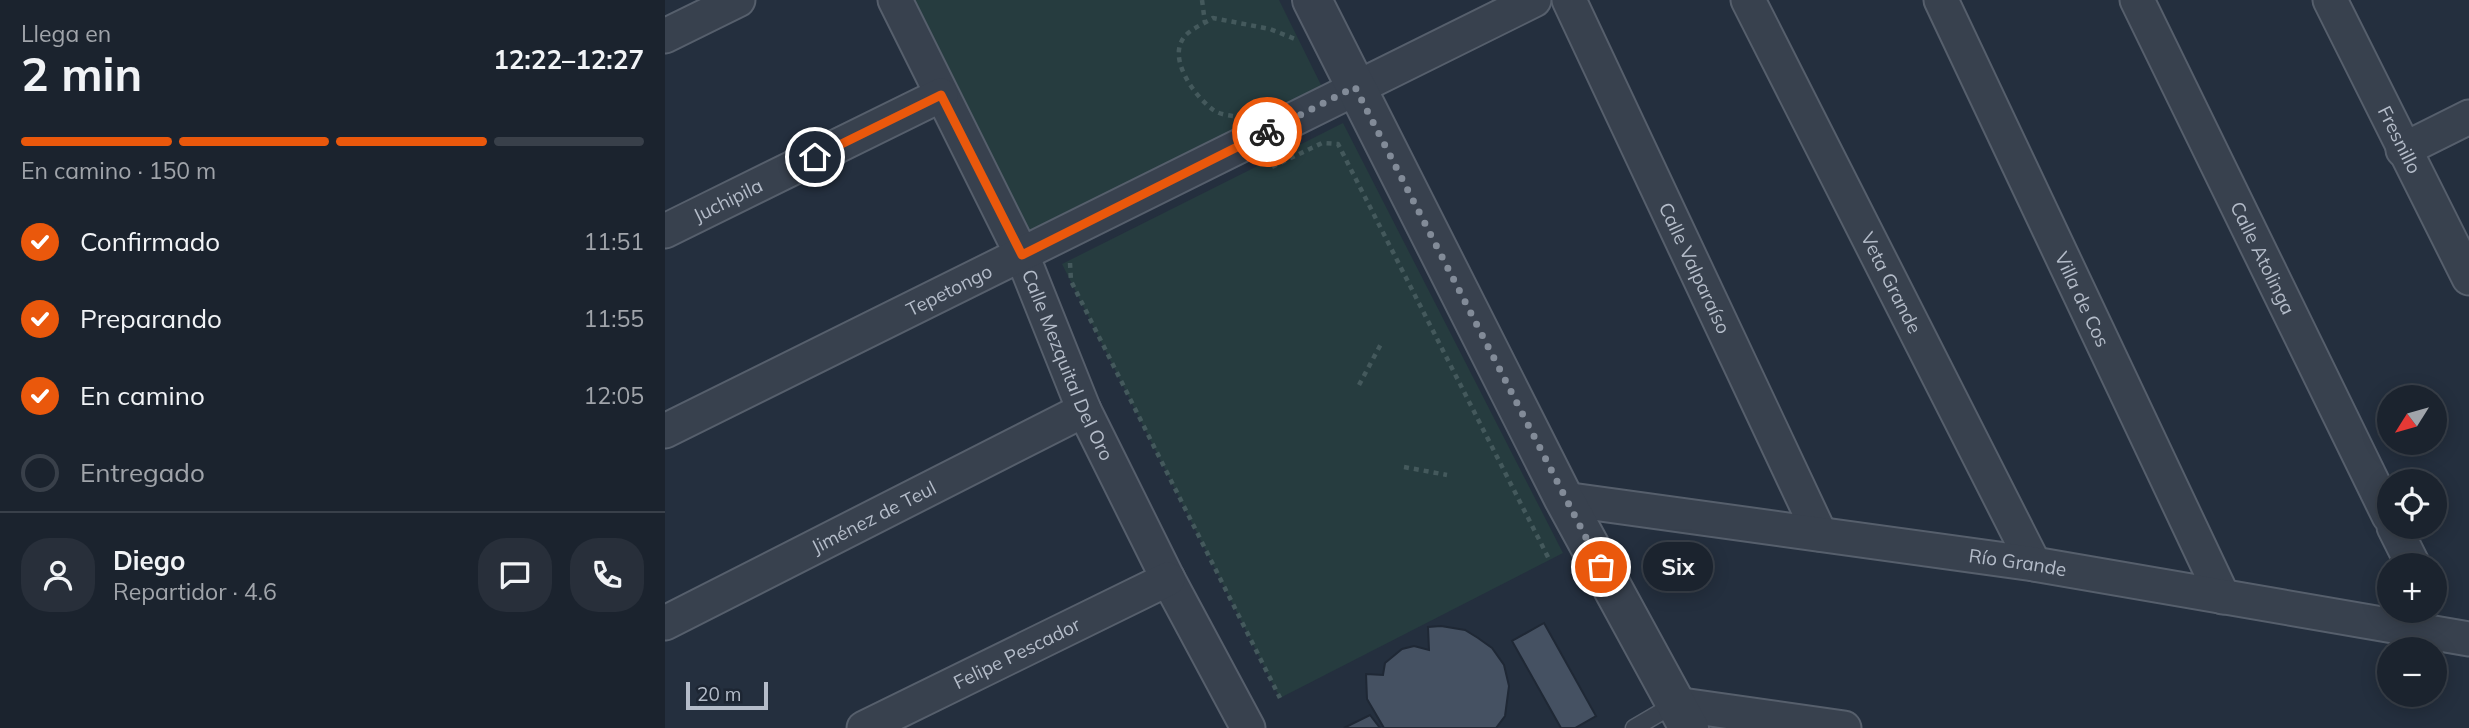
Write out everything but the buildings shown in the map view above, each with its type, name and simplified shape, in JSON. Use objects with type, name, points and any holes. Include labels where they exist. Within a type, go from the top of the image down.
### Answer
[{"type":"street","points":[[665,36],[738,0]]},
{"type":"street","name":"Calle Mezquital Del Oro","points":[[895,0],[1022,255],[1084,410],[1168,579],[1248,728]]},
{"type":"street","points":[[1312,0],[1564,499],[1682,716],[1844,728]]},
{"type":"street","name":"Tepetongo","points":[[665,431],[1534,0]]},
{"type":"street","name":"Calle Valparaíso","points":[[1569,0],[1820,534]]},
{"type":"street","name":"Veta Grande","points":[[1748,0],[2034,564]]},
{"type":"street","name":"Villa de Cos","points":[[1941,0],[2223,597]]},
{"type":"street","name":"Calle Atolinga","points":[[2137,0],[2377,491]]},
{"type":"street","name":"Fresnillo","points":[[2330,0],[2469,278]]},
{"type":"street","name":"Juchipila","points":[[665,231],[941,95]]},
{"type":"street","points":[[2403,150],[2469,117]]},
{"type":"street","name":"Jiménez de Teul","points":[[665,623],[1084,410]]},
{"type":"street","name":"Río Grande","points":[[1564,499],[2034,564],[2223,597],[2450,628]]},
{"type":"street","name":"Felipe Pescador","points":[[863,728],[1168,579]]},
{"type":"lane","points":[[1634,728],[1682,716]]},
{"type":"path","points":[[1202,0],[1205,23]]},
{"type":"path","points":[[1240,118],[1215,112],[1191,88],[1184,74],[1180,51],[1185,37],[1213,18],[1234,20],[1299,40]]},
{"type":"path","points":[[1259,173],[1322,144],[1338,144],[1550,561]]},
{"type":"path","points":[[1070,260],[1071,281],[1280,698]]},
{"type":"path","points":[[1359,384],[1382,342]]},
{"type":"path","points":[[1404,467],[1447,475]]},
{"type":"green space","points":[[910,0],[1279,0],[1324,91],[1029,238]]},
{"type":"green space","points":[[1343,123],[1563,553],[1280,698],[1062,264]]},
{"type":"way so far","points":[[1267,132],[1355,87],[1601,567]]},
{"type":"place","name":"Six","points":[[1601,567]]},
{"type":"route","points":[[815,157],[941,95],[1022,255],[1267,132]]}]
